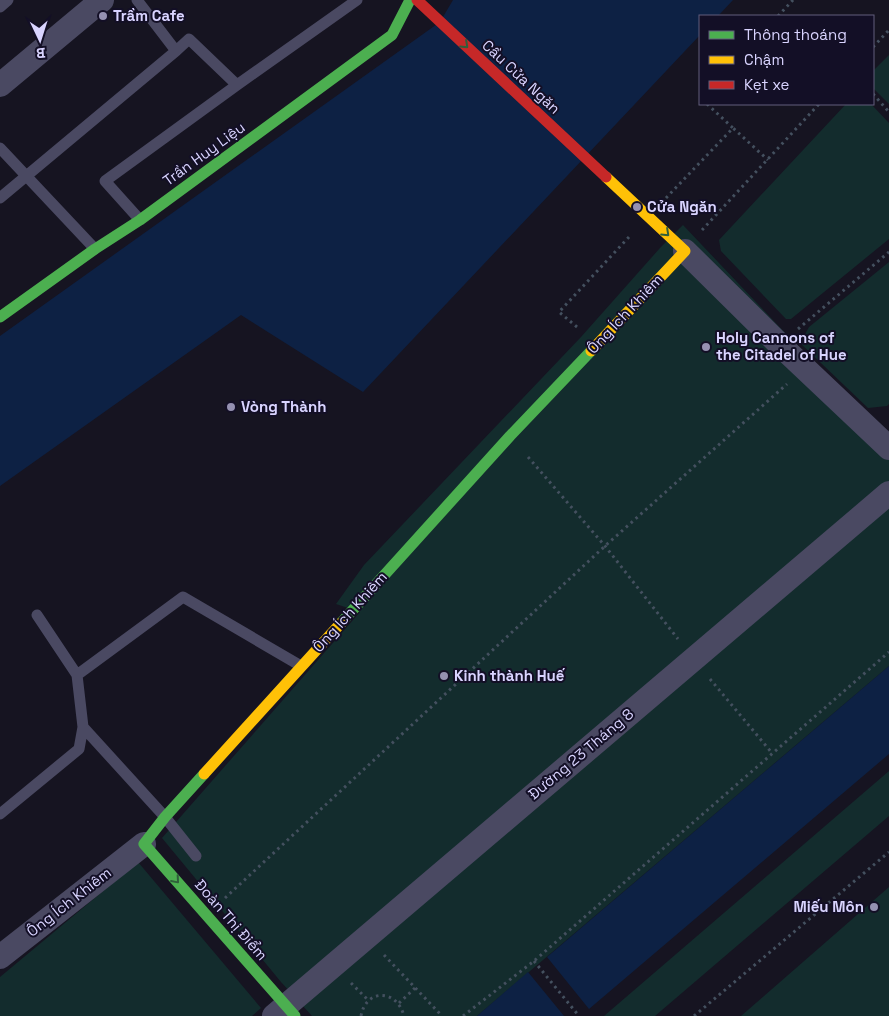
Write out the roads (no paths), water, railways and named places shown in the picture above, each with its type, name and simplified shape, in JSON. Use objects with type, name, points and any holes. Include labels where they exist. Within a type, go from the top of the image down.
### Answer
[{"type":"street","points":[[0,85],[102,0]]},
{"type":"street","name":"Trần Huy Liệu","points":[[0,317],[95,249],[140,220],[392,35],[410,0]]},
{"type":"street","name":"Cầu Cửa Ngăn","points":[[417,0],[685,250]]},
{"type":"street","points":[[685,250],[804,369],[889,448]]},
{"type":"street","name":"Ông Ích Khiêm","points":[[0,956],[144,844],[165,816],[510,436],[685,250]]},
{"type":"street","name":"Đường 23 Tháng 8","points":[[285,1013],[367,937],[889,493]]},
{"type":"street","name":"Đoàn Thị Điểm","points":[[144,844],[206,915],[285,1013]]},
{"type":"lane","points":[[0,7],[8,0]]},
{"type":"lane","points":[[137,0],[176,51]]},
{"type":"lane","points":[[140,220],[105,181],[357,0]]},
{"type":"lane","points":[[0,198],[189,39],[237,85]]},
{"type":"lane","points":[[0,148],[95,249]]},
{"type":"lane","points":[[77,675],[183,597],[301,666]]},
{"type":"lane","points":[[0,814],[79,749],[83,727],[77,675],[37,615]]},
{"type":"lane","points":[[83,727],[165,816],[196,856]]},
{"type":"water","points":[[453,0],[733,0],[719,15],[699,15],[699,36],[363,392],[241,315],[0,486],[0,336],[440,22]]},
{"type":"water","points":[[889,666],[889,754],[589,1009],[547,957]]},
{"type":"water","points":[[528,972],[564,1016],[477,1016]]},
{"type":"place","name":"Trầm Cafe","points":[[103,16]]},
{"type":"place","name":"Cửa Ngăn","points":[[637,207]]},
{"type":"place","name":"Holy Cannons of the Citadel of Hue","points":[[706,347]]},
{"type":"place","name":"Vòng Thành","points":[[231,407]]},
{"type":"place","name":"Kinh thành Huế","points":[[444,676]]},
{"type":"place","name":"Miếu Môn","points":[[874,907]]}]
